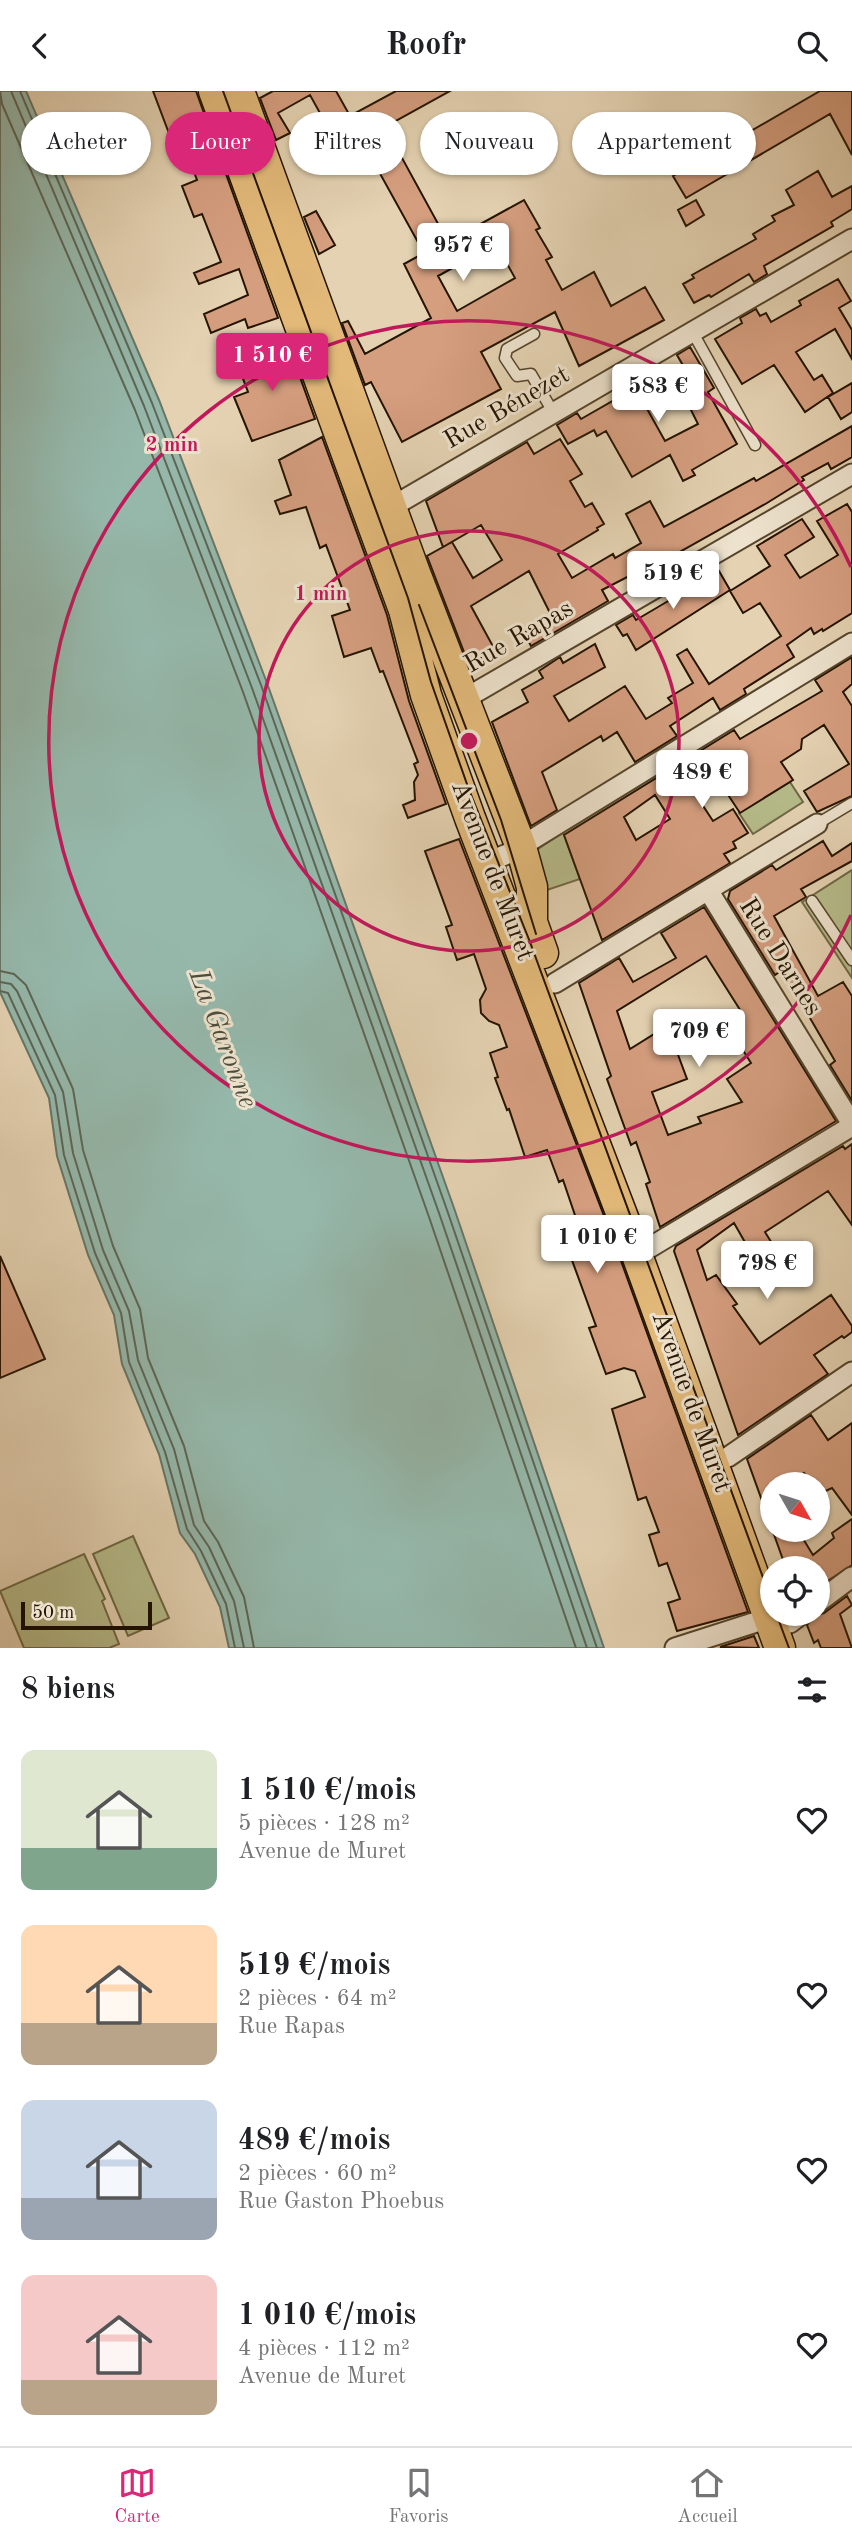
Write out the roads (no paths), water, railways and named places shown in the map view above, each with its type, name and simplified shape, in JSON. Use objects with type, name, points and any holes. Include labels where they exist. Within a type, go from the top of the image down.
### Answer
[{"type":"main road","name":"Avenue de Muret","points":[[214,91],[381,513],[466,698],[521,847],[531,887],[531,922],[649,1248],[765,1556]]},
{"type":"main road","name":"Avenue de Muret","points":[[239,91],[381,513],[426,695],[635,1248],[788,1627]]},
{"type":"street","name":"Rue Bénezet","points":[[381,513],[852,239]]},
{"type":"street","name":"Rue Rapas","points":[[466,698],[852,474]]},
{"type":"street","points":[[488,862],[521,847],[852,643]]},
{"type":"street","points":[[555,983],[817,824]]},
{"type":"street","name":"Rue Darnes","points":[[708,890],[852,1125]]},
{"type":"street","points":[[649,1248],[852,1125]]},
{"type":"street","points":[[728,1457],[852,1372]]},
{"type":"street","points":[[830,1593],[852,1577]]},
{"type":"street","points":[[675,1648],[788,1627]]},
{"type":"lane","points":[[692,331],[755,445]]},
{"type":"lane","points":[[534,334],[507,349],[505,358],[517,376],[531,374],[553,412]]},
{"type":"lane","points":[[817,824],[852,803]]},
{"type":"lane","points":[[812,901],[850,953]]},
{"type":"water","name":"La Garonne","points":[[0,91],[26,91],[35,112],[21,112],[21,175],[62,175],[159,400],[267,683],[454,1208],[604,1648],[229,1648],[220,1607],[195,1554],[180,1533],[159,1454],[122,1364],[114,1315],[88,1255],[57,1156],[49,1098],[0,992]]},
{"type":"tram line","points":[[223,91],[408,598],[431,682],[468,787],[530,942],[760,1569]]},
{"type":"tram line","points":[[419,605],[501,820],[536,934]]},
{"type":"tram line","points":[[781,1626],[789,1648]]}]
